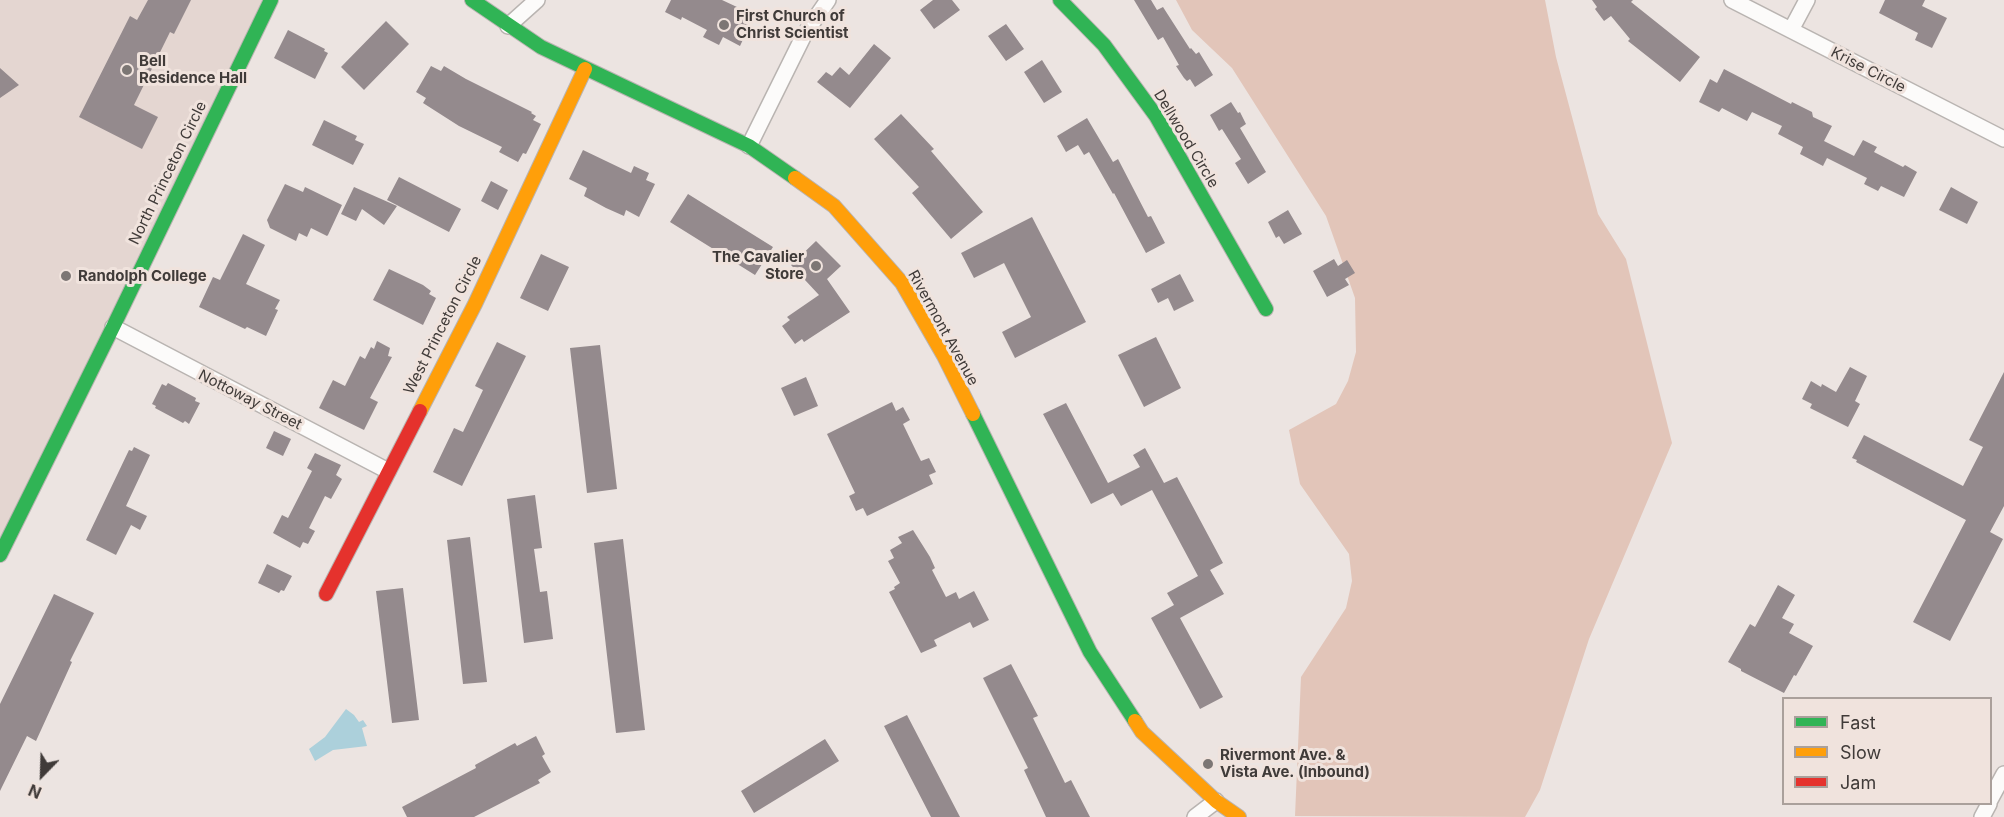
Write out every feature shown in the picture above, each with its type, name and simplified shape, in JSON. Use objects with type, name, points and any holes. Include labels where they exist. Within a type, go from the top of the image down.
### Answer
[{"type":"street","name":"North Princeton Circle","points":[[0,555],[271,0]]},
{"type":"street","name":"Rivermont Avenue","points":[[472,0],[541,46],[749,146],[834,206],[903,283],[944,356],[1090,652],[1142,732],[1216,801],[1239,817]]},
{"type":"street","points":[[508,26],[537,0]]},
{"type":"street","points":[[749,146],[804,35],[828,0]]},
{"type":"street","name":"Dellwood Circle","points":[[1059,0],[1104,45],[1156,116],[1266,309]]},
{"type":"street","name":"Krise Circle","points":[[1732,0],[2004,139]]},
{"type":"street","points":[[1791,30],[1807,0]]},
{"type":"street","name":"West Princeton Circle","points":[[326,594],[475,304],[585,69]]},
{"type":"street","name":"Nottoway Street","points":[[113,327],[388,471]]},
{"type":"street","points":[[1992,798],[2004,774]]},
{"type":"street","points":[[1195,817],[1216,801]]},
{"type":"shaded area","name":"Randolph College","points":[[0,0],[264,0],[0,551]]},
{"type":"shaded area","points":[[1176,0],[1545,0],[1556,57],[1598,214],[1626,259],[1672,443],[1589,639],[1540,790],[1525,817],[1295,816],[1301,677],[1346,608],[1352,581],[1349,554],[1300,484],[1289,430],[1336,404],[1348,381],[1356,352],[1355,298],[1326,216],[1232,68],[1192,30]]},
{"type":"water","points":[[346,709],[359,722],[363,720],[367,726],[362,728],[367,746],[333,750],[315,761],[309,749],[325,737]]},
{"type":"building","name":"Bell Residence Hall","points":[[148,0],[191,0],[174,34],[170,32],[134,105],[158,117],[142,149],[79,117],[130,16],[137,20]]},
{"type":"building","name":"First Church of Christ Scientist","points":[[671,0],[722,0],[753,18],[740,46],[723,37],[719,45],[703,37],[707,30],[682,17],[681,20],[665,12]]},
{"type":"building","points":[[933,0],[952,0],[960,10],[934,29],[920,10]]},
{"type":"building","points":[[1134,0],[1151,0],[1157,10],[1163,7],[1190,49],[1196,54],[1199,52],[1213,75],[1195,87],[1190,79],[1187,81],[1176,66],[1179,65],[1163,37],[1158,40]]},
{"type":"building","points":[[1592,0],[1633,0],[1631,2],[1700,57],[1680,82],[1628,41],[1630,39],[1611,16],[1604,21],[1595,9],[1597,7]]},
{"type":"building","points":[[1885,0],[1925,0],[1922,6],[1947,18],[1932,48],[1915,40],[1918,33],[1879,13]]},
{"type":"building","points":[[386,21],[409,44],[364,90],[341,67]]},
{"type":"building","points":[[1006,24],[1024,49],[1006,61],[988,36]]},
{"type":"building","points":[[288,30],[325,49],[324,51],[328,53],[315,79],[274,58]]},
{"type":"building","points":[[874,44],[891,58],[850,108],[817,82],[826,72],[832,76],[840,67],[849,75]]},
{"type":"building","points":[[1042,60],[1062,92],[1044,103],[1024,72]]},
{"type":"building","points":[[431,66],[441,71],[444,66],[536,116],[533,120],[541,124],[526,154],[523,153],[518,162],[499,152],[502,147],[459,126],[423,103],[426,98],[416,92]]},
{"type":"building","points":[[0,68],[19,85],[0,98]]},
{"type":"building","points":[[1724,69],[1791,104],[1792,102],[1812,112],[1813,117],[1832,126],[1824,141],[1854,156],[1863,140],[1877,147],[1874,152],[1917,172],[1904,197],[1881,186],[1878,191],[1864,184],[1867,178],[1827,158],[1823,166],[1800,154],[1803,147],[1778,134],[1782,126],[1752,112],[1747,121],[1722,108],[1719,112],[1699,102],[1710,79],[1717,83]]},
{"type":"building","points":[[1231,102],[1238,113],[1240,112],[1246,124],[1240,128],[1266,172],[1248,184],[1235,163],[1241,159],[1222,129],[1219,131],[1210,115]]},
{"type":"building","points":[[901,114],[934,149],[931,151],[983,212],[951,239],[912,193],[919,187],[874,139]]},
{"type":"building","points":[[1087,118],[1113,162],[1118,159],[1148,217],[1151,216],[1165,243],[1146,253],[1089,152],[1084,155],[1078,145],[1066,152],[1057,136]]},
{"type":"building","points":[[324,120],[357,136],[355,140],[364,144],[353,165],[312,145]]},
{"type":"building","points":[[583,150],[631,173],[634,166],[649,173],[646,180],[655,184],[639,217],[626,210],[624,216],[606,208],[584,196],[587,188],[569,179]]},
{"type":"building","points":[[399,177],[461,209],[449,232],[387,200]]},
{"type":"building","points":[[491,181],[508,190],[498,210],[481,201]]},
{"type":"building","points":[[285,184],[303,192],[305,187],[342,205],[327,236],[311,228],[307,237],[299,233],[296,241],[270,228],[267,220]]},
{"type":"building","points":[[354,187],[397,206],[384,225],[362,209],[356,221],[341,214]]},
{"type":"building","points":[[1951,187],[1978,202],[1967,224],[1939,210]]},
{"type":"building","points":[[688,194],[773,247],[755,275],[670,222]]},
{"type":"building","points":[[1288,210],[1302,234],[1284,244],[1279,236],[1276,238],[1268,222]]},
{"type":"building","points":[[1032,217],[1086,322],[1015,358],[1002,332],[1031,317],[1004,263],[974,278],[961,253]]},
{"type":"building","points":[[243,234],[265,245],[246,284],[280,300],[266,336],[247,327],[245,329],[199,307],[213,277],[220,280]]},
{"type":"building","points":[[816,241],[841,266],[827,279],[850,312],[804,342],[802,339],[795,344],[782,326],[790,320],[787,317],[819,295],[791,265]]},
{"type":"building","points":[[541,254],[569,267],[548,311],[520,298]]},
{"type":"building","points":[[1334,259],[1338,266],[1347,260],[1355,273],[1345,279],[1349,285],[1327,297],[1313,271]]},
{"type":"building","points":[[389,269],[423,285],[431,291],[429,294],[436,298],[423,325],[373,300]]},
{"type":"building","points":[[1180,274],[1194,301],[1174,311],[1168,298],[1158,303],[1151,289]]},
{"type":"building","points":[[1156,337],[1181,388],[1144,407],[1118,355]]},
{"type":"building","points":[[377,341],[390,348],[388,356],[392,357],[370,398],[378,402],[364,430],[319,408],[333,380],[345,386],[360,356],[365,359],[371,347],[374,349]]},
{"type":"building","points":[[497,342],[526,356],[462,486],[433,472],[454,428],[463,432],[483,390],[475,386]]},
{"type":"building","points":[[600,345],[617,489],[587,493],[570,348]]},
{"type":"building","points":[[1850,367],[1867,376],[1855,401],[1860,404],[1848,427],[1810,408],[1812,404],[1802,399],[1811,381],[1836,392]]},
{"type":"building","points":[[2004,372],[2004,506],[1990,532],[2003,539],[1950,641],[1913,622],[1966,520],[1852,458],[1864,435],[1963,486],[1983,447],[1969,440]]},
{"type":"building","points":[[806,377],[818,406],[794,416],[781,388]]},
{"type":"building","points":[[168,383],[196,398],[195,401],[200,403],[189,424],[155,408],[156,406],[152,404],[162,384],[166,386]]},
{"type":"building","points":[[892,402],[896,411],[903,407],[910,420],[903,424],[921,461],[929,458],[936,472],[929,475],[933,484],[867,516],[863,508],[856,511],[849,496],[855,493],[827,434]]},
{"type":"building","points":[[1066,403],[1108,483],[1140,467],[1133,455],[1145,448],[1164,483],[1177,477],[1223,563],[1210,570],[1224,594],[1180,618],[1223,697],[1200,709],[1151,618],[1174,605],[1167,593],[1198,576],[1152,490],[1121,506],[1113,493],[1091,504],[1043,414]]},
{"type":"building","points":[[274,431],[291,439],[283,456],[266,448]]},
{"type":"building","points":[[134,447],[150,455],[126,506],[147,516],[140,530],[131,525],[116,555],[86,540],[129,450],[132,451]]},
{"type":"building","points":[[315,453],[341,465],[336,475],[342,479],[331,499],[325,496],[309,528],[315,531],[308,544],[303,542],[300,548],[273,533],[282,515],[288,518],[312,471],[307,468]]},
{"type":"building","points":[[535,495],[542,548],[534,549],[540,592],[547,591],[553,639],[524,643],[507,499]]},
{"type":"building","points":[[913,530],[930,557],[935,568],[932,570],[946,597],[956,592],[959,599],[974,591],[989,620],[973,628],[970,622],[934,640],[937,646],[921,653],[889,592],[900,583],[888,561],[894,558],[890,550],[902,543],[898,537]]},
{"type":"building","points":[[470,537],[487,682],[463,684],[447,540]]},
{"type":"building","points":[[623,539],[645,730],[616,733],[594,543]]},
{"type":"building","points":[[267,564],[292,576],[284,591],[281,590],[279,593],[258,583]]},
{"type":"building","points":[[1778,585],[1795,595],[1782,618],[1794,624],[1789,633],[1813,646],[1784,693],[1728,662],[1750,624],[1755,627]]},
{"type":"building","points":[[403,588],[419,720],[392,723],[376,591]]},
{"type":"building","points":[[54,594],[94,613],[70,661],[72,662],[36,741],[27,736],[0,791],[0,704]]},
{"type":"building","points":[[1011,664],[1038,716],[1033,718],[1065,783],[1071,780],[1090,817],[1046,817],[1024,770],[1028,768],[983,678]]},
{"type":"building","points":[[907,715],[960,817],[931,817],[884,726]]},
{"type":"building","points":[[536,736],[545,754],[542,756],[551,772],[538,780],[540,783],[474,817],[407,817],[402,807],[476,768],[475,765],[515,743],[517,746]]},
{"type":"building","points":[[825,739],[839,761],[754,813],[741,791]]},
{"type":"traffic: fast","points":[[0,555],[271,0]]},
{"type":"traffic: fast","points":[[472,0],[541,47],[749,146],[795,178]]},
{"type":"traffic: fast","points":[[1060,0],[1104,45],[1156,116],[1266,309]]},
{"type":"traffic: fast","points":[[973,414],[1090,652],[1135,721]]},
{"type":"traffic: slow","points":[[420,411],[475,304],[585,69]]},
{"type":"traffic: slow","points":[[795,178],[834,206],[902,283],[944,356],[973,414]]},
{"type":"traffic: slow","points":[[1135,721],[1142,732],[1216,801],[1239,817]]},
{"type":"traffic: jam","points":[[326,594],[420,411]]},
{"type":"place","name":"First Church of Christ Scientist","points":[[724,25]]},
{"type":"place","name":"Bell Residence Hall","points":[[127,70]]},
{"type":"place","name":"The Cavalier Store","points":[[816,266]]},
{"type":"place","name":"Randolph College","points":[[66,276]]},
{"type":"place","name":"Rivermont Ave. & Vista Ave. (Inbound)","points":[[1208,764]]}]
